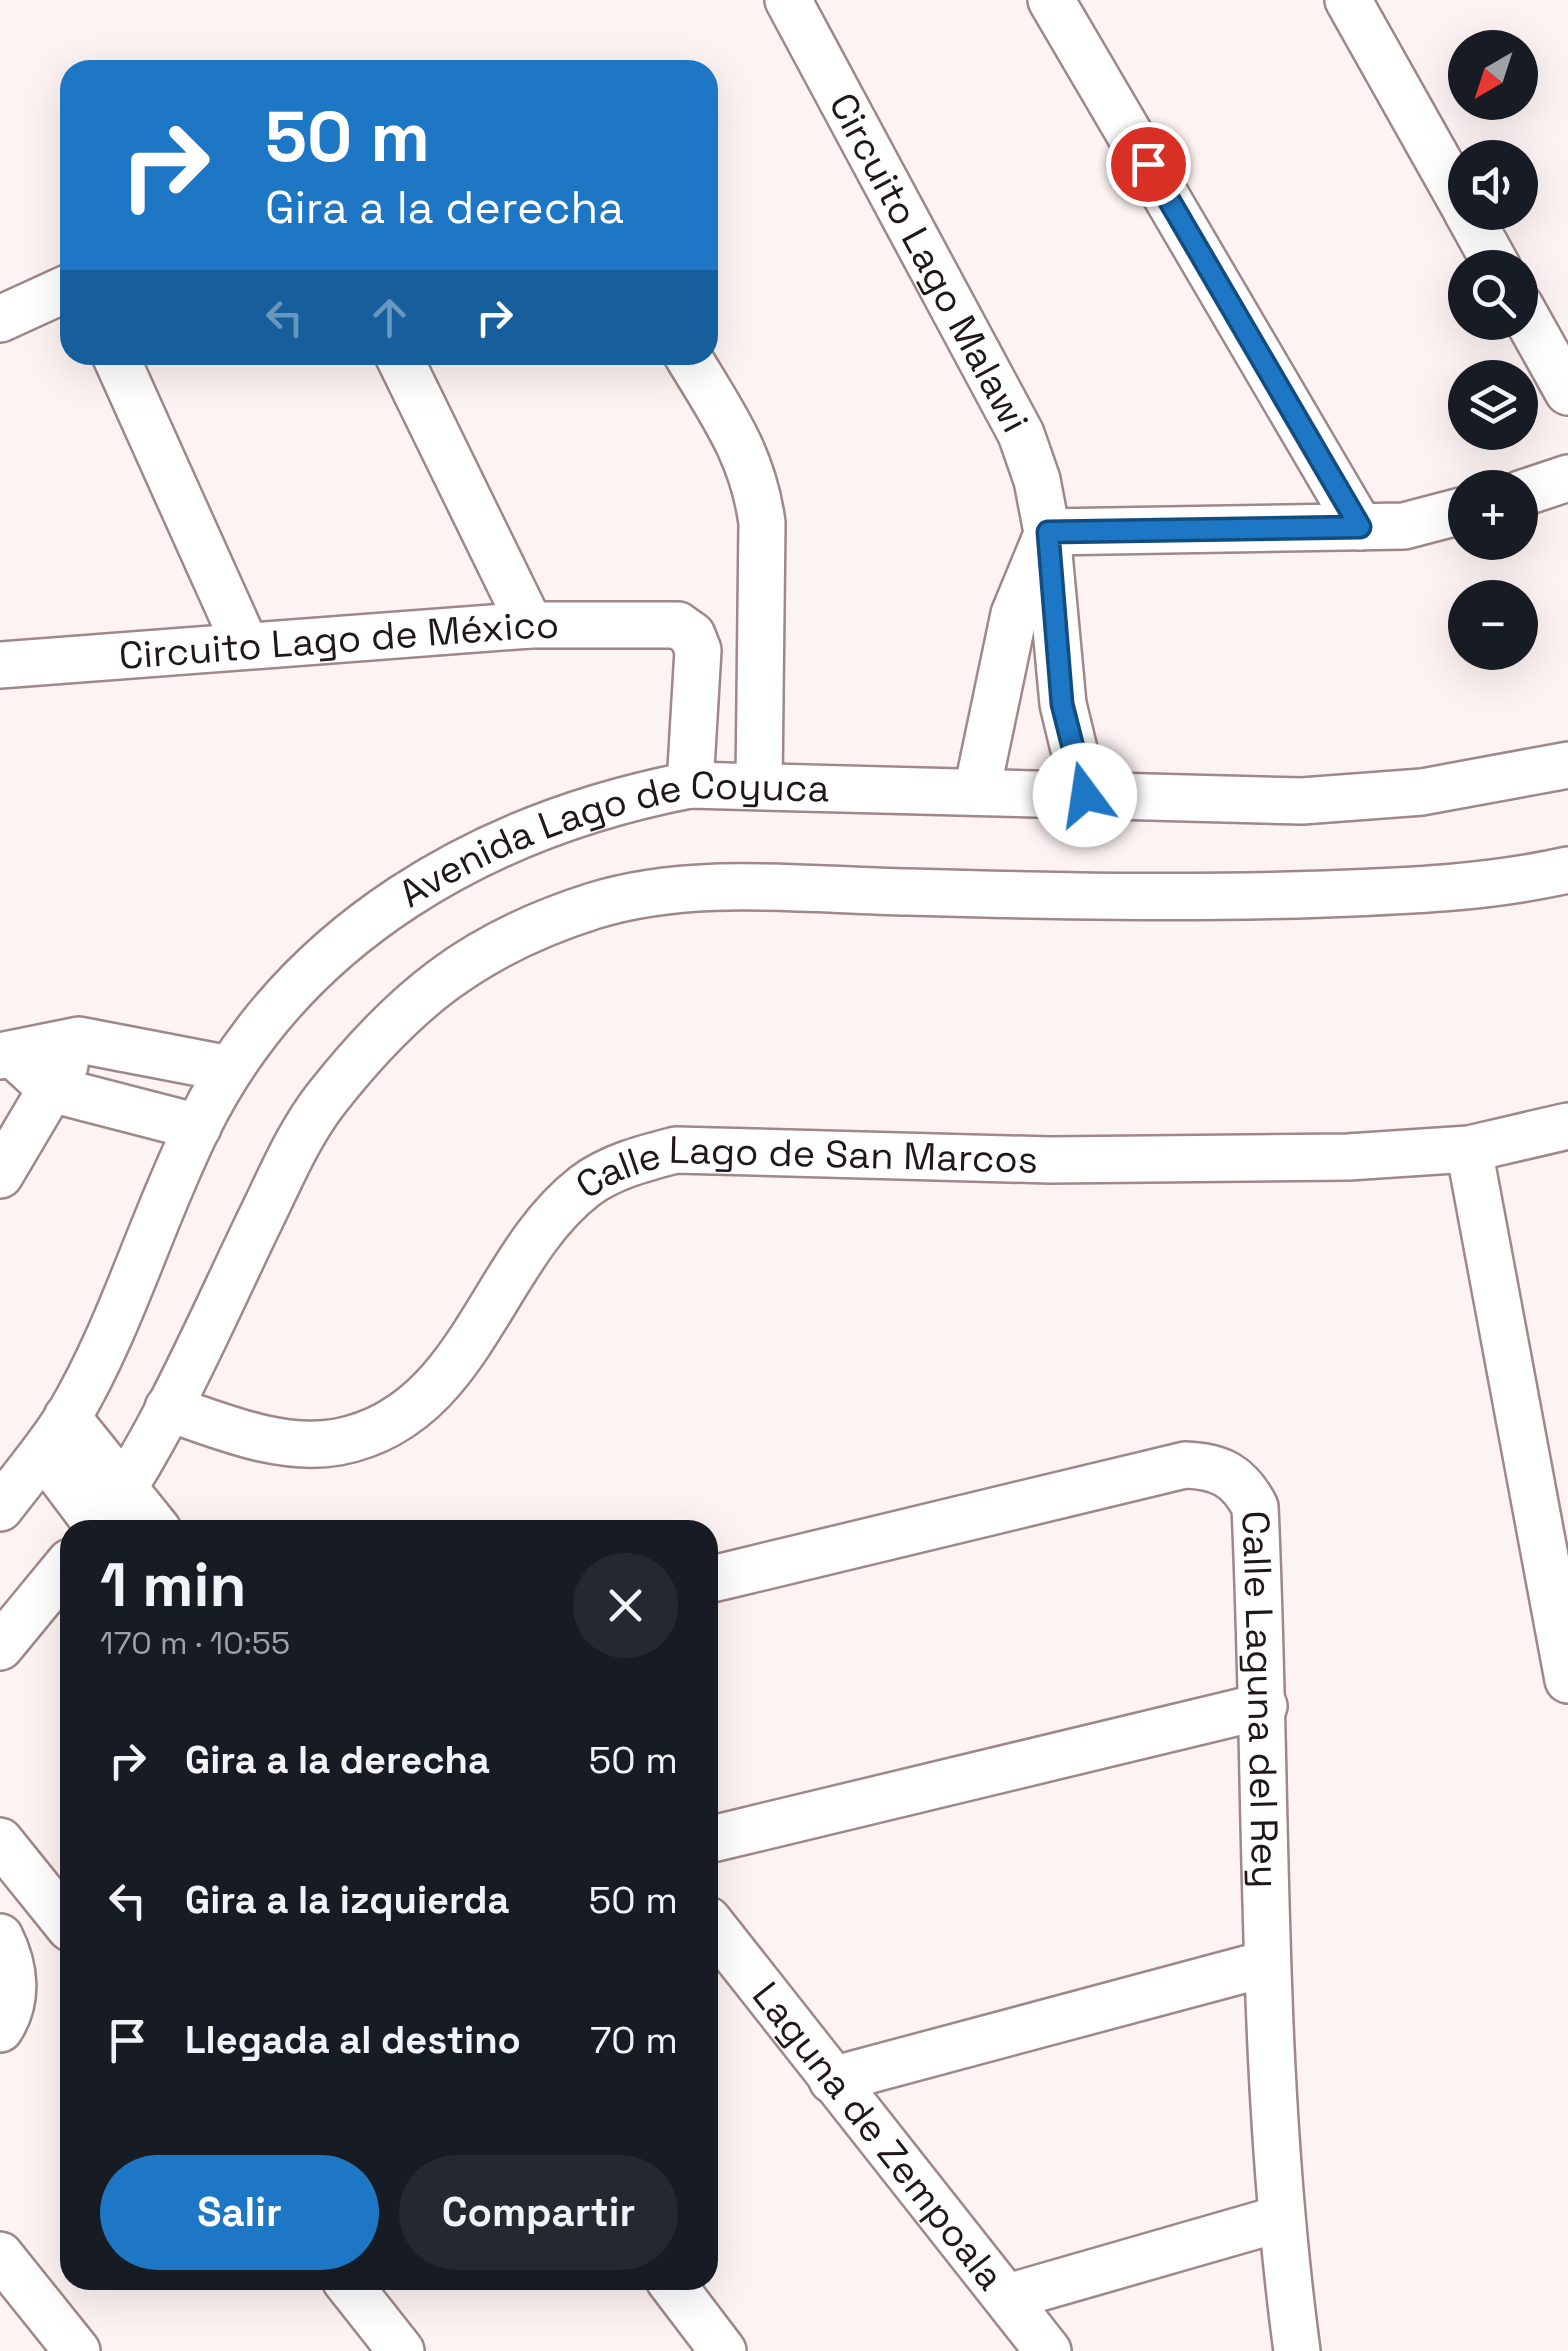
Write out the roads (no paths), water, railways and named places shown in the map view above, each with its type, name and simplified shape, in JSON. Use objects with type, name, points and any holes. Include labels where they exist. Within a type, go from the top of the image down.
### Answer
[{"type":"street","name":"Circuito Lago Malawi","points":[[788,0],[1021,434],[1037,480],[1048,532],[1062,704],[1085,795]]},
{"type":"street","points":[[1051,0],[1360,527]]},
{"type":"street","points":[[1348,0],[1448,178]]},
{"type":"street","points":[[0,319],[60,292]]},
{"type":"street","points":[[1538,338],[1568,392]]},
{"type":"street","points":[[120,365],[244,644]]},
{"type":"street","points":[[403,365],[530,625]]},
{"type":"street","points":[[694,365],[748,456],[757,486],[762,523],[758,784]]},
{"type":"street","points":[[1538,488],[1568,478]]},
{"type":"street","points":[[977,791],[1014,614],[1048,532],[1404,526],[1448,514]]},
{"type":"street","name":"Circuito Lago de México","points":[[0,665],[530,625],[678,624],[692,635],[698,650],[690,785]]},
{"type":"street","name":"Avenida Lago de Coyuca","points":[[0,1508],[55,1435],[94,1368],[198,1127],[230,1069],[269,1016],[314,969],[410,892],[466,858],[544,822],[620,798],[690,785],[1302,801],[1422,792],[1568,765]]},
{"type":"street","name":"Avenida Lago de Coyuca","points":[[104,1520],[168,1408],[297,1142],[327,1099],[412,1003],[462,963],[532,929],[594,906],[654,892],[745,888],[1188,899],[1412,891],[1518,881],[1568,870]]},
{"type":"street","points":[[8,1056],[80,1040],[230,1069]]},
{"type":"street","points":[[0,1175],[80,1040]]},
{"type":"street","points":[[8,1056],[51,1089],[198,1127]]},
{"type":"street","name":"Calle Lago de San Marcos","points":[[168,1408],[240,1433],[298,1442],[338,1442],[376,1428],[409,1411],[436,1390],[551,1219],[586,1185],[627,1163],[676,1150],[1068,1160],[1348,1157],[1469,1149],[1568,1126]]},
{"type":"street","points":[[1469,1149],[1568,1680]]},
{"type":"street","points":[[55,1435],[124,1488],[150,1520]]},
{"type":"street","points":[[55,1435],[94,1520]]},
{"type":"street","name":"Calle Laguna del Rey","points":[[718,1578],[1185,1464],[1210,1465],[1229,1473],[1246,1488],[1255,1507],[1264,1706],[1266,1964],[1279,2219],[1297,2351]]},
{"type":"street","points":[[0,1648],[60,1574]]},
{"type":"street","points":[[718,1838],[1264,1706]]},
{"type":"street","points":[[0,1841],[60,1916]]},
{"type":"street","name":"Laguna de Zempoala","points":[[718,1933],[1048,2351]]},
{"type":"street","points":[[0,1937],[12,1970],[14,1991],[0,2029]]},
{"type":"street","points":[[832,2080],[1266,1964]]},
{"type":"street","points":[[1008,2298],[1279,2219]]},
{"type":"street","points":[[0,2255],[77,2351]]},
{"type":"street","points":[[353,2290],[400,2351]]},
{"type":"street","points":[[677,2290],[723,2351]]}]
